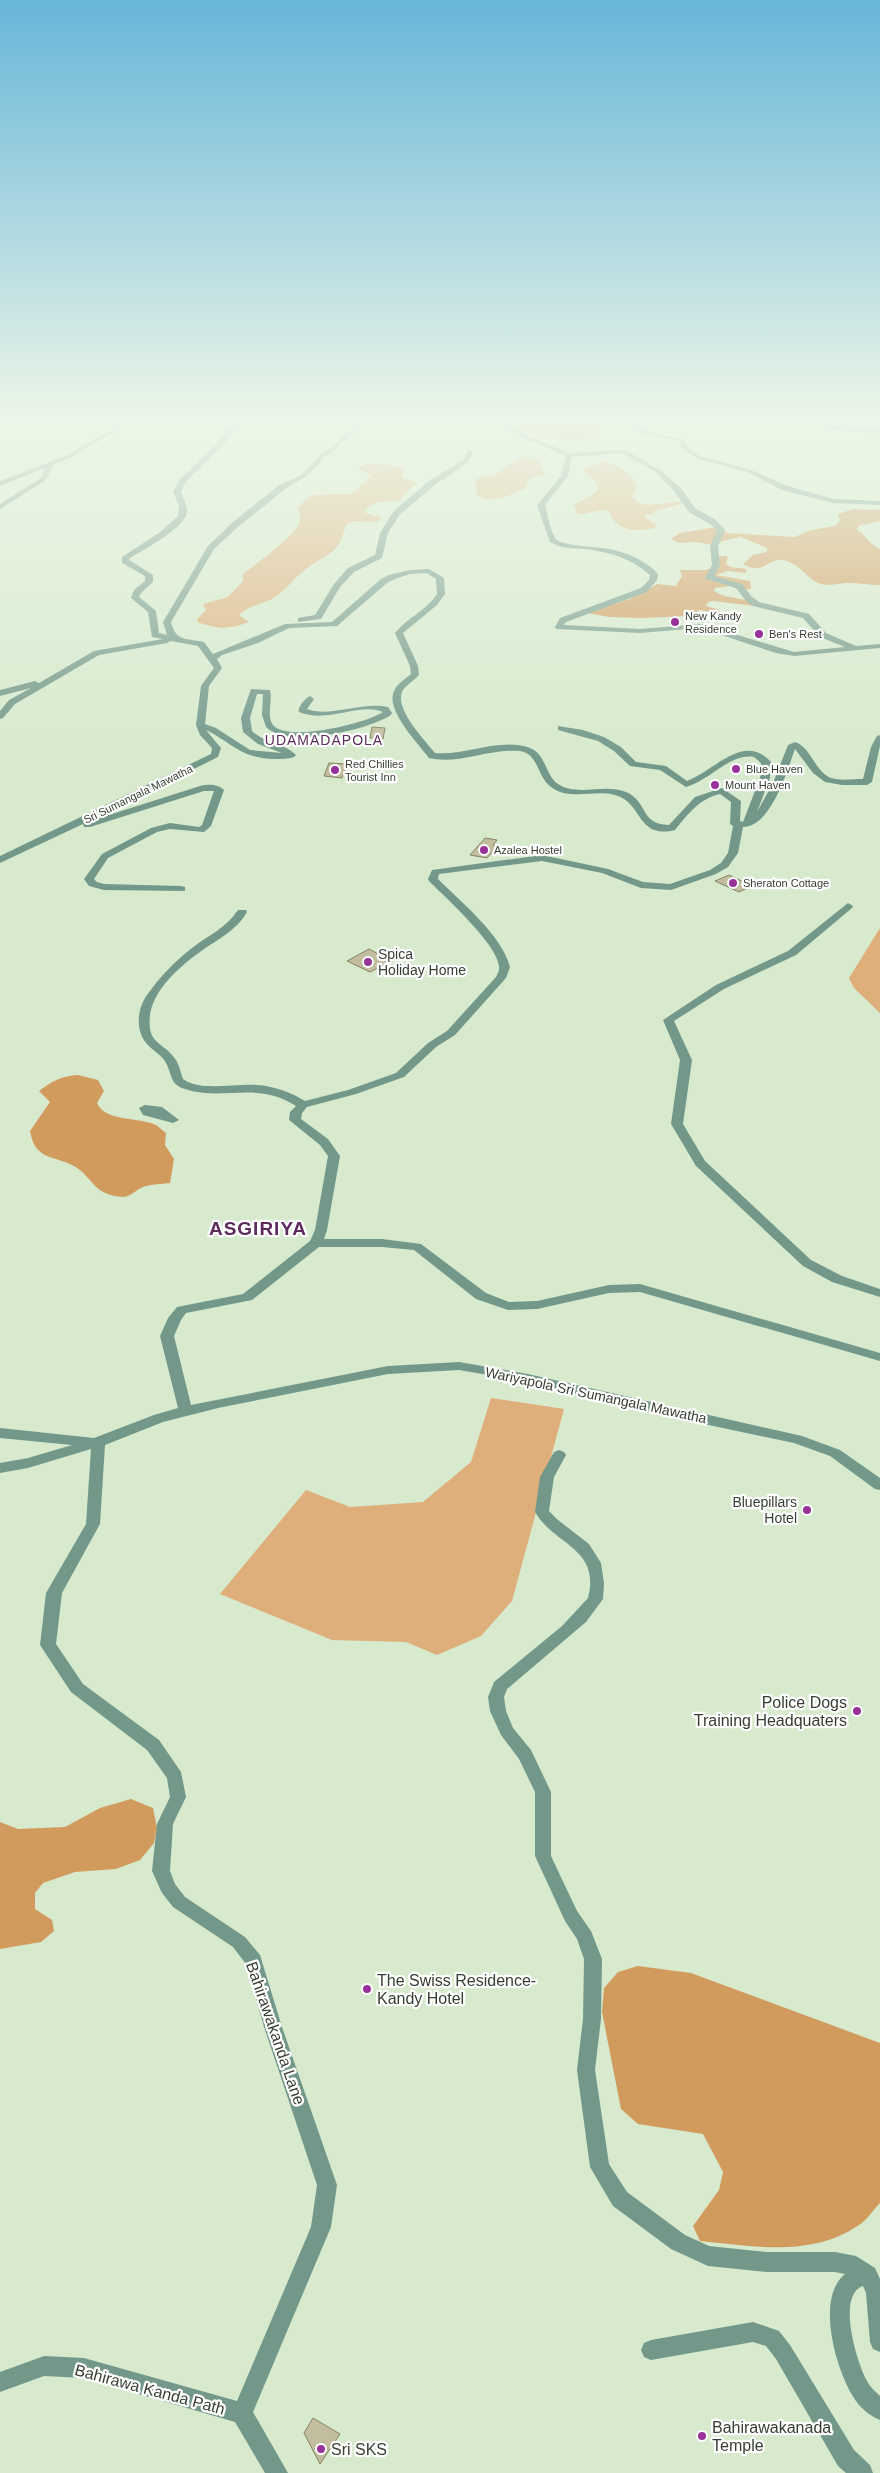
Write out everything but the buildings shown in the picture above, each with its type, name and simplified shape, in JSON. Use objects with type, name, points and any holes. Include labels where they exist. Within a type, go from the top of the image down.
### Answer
[{"type":"street","points":[[164,533],[126,557],[125,560],[128,564],[149,576],[149,582],[137,592],[135,598],[152,611],[155,635],[201,644],[216,663],[218,668],[205,686],[200,725],[208,726],[246,752],[268,756],[289,756],[291,755],[287,752],[256,740],[246,731],[244,719],[254,690],[267,692],[267,721],[270,728],[284,735],[300,735],[358,726],[384,718],[388,713],[385,709],[366,707],[323,713],[306,713],[302,710],[310,699]]},
{"type":"street","points":[[178,640],[170,634],[168,622],[211,548],[226,533]]},
{"type":"street","points":[[278,630],[286,621],[318,617],[337,586],[351,570],[379,556],[384,533]]},
{"type":"street","points":[[551,533],[553,540],[560,545],[620,553],[647,566],[654,574],[653,580],[644,590],[563,620],[559,626],[640,631],[701,626],[794,654],[880,646]]},
{"type":"street","points":[[720,533],[714,546],[716,565],[709,577],[739,586],[749,599],[756,604],[806,616],[823,635],[856,648]]},
{"type":"street","points":[[211,659],[219,652],[288,626],[334,624],[384,581],[410,572],[429,571],[437,574],[441,594],[433,605],[406,623],[399,633],[414,666],[416,675],[398,689],[395,698],[399,712],[432,756],[450,758],[498,748],[530,750],[536,754],[554,785],[569,791],[623,794],[635,804],[645,823],[657,828],[672,828],[693,802],[707,793],[722,791],[736,801],[735,824],[743,825],[756,818],[775,793],[791,747],[796,745],[800,748],[818,776],[829,781],[867,782],[875,747],[880,738]]},
{"type":"street","points":[[0,716],[12,702],[52,681],[97,653],[178,640]]},
{"type":"street","points":[[0,693],[52,681]]},
{"type":"street","name":"Sri Sumangala Mawatha","points":[[0,860],[215,755],[217,748],[203,732],[200,725]]},
{"type":"street","points":[[186,1411],[167,1336],[175,1318],[182,1310],[247,1297],[316,1243],[321,1230],[334,1156],[324,1142],[296,1120],[296,1112],[303,1105],[352,1092],[400,1075],[432,1045],[451,1033],[501,978],[505,967],[502,955],[476,924],[433,879],[435,872],[542,858],[606,871],[641,885],[671,886],[713,872],[725,864],[733,853],[743,825],[765,778],[766,762],[761,756],[748,753],[734,756],[686,784],[663,768],[633,764],[622,751],[592,734],[561,728]]},
{"type":"street","points":[[60,831],[113,818],[202,788],[216,788],[219,790],[206,826],[201,830],[170,826],[154,830],[105,856],[89,879],[93,884],[104,887],[181,889]]},
{"type":"street","points":[[848,906],[792,953],[720,987],[668,1020],[686,1060],[677,1124],[700,1163],[807,1263],[837,1280],[880,1293]]},
{"type":"street","points":[[242,912],[237,922],[192,953],[146,1003],[145,1029],[148,1038],[172,1061],[175,1076],[182,1084],[198,1088],[252,1088],[274,1091],[289,1096],[303,1105]]},
{"type":"street","points":[[316,1243],[382,1243],[417,1247],[481,1296],[508,1306],[537,1305],[609,1289],[640,1288],[880,1358]]},
{"type":"street","name":"Wariyapola Sri Sumangala Mawatha","points":[[0,1468],[98,1442],[159,1418],[218,1403],[388,1370],[459,1366],[528,1378],[666,1411],[797,1439],[835,1453],[880,1485]]},
{"type":"street","points":[[0,1432],[98,1442]]},
{"type":"street","name":"Bahirawakanda Lane","points":[[98,1442],[93,1524],[54,1593],[48,1644],[77,1688],[153,1745],[175,1777],[178,1797],[165,1824],[161,1871],[168,1888],[179,1902],[239,1942],[254,1960],[273,2027],[327,2185],[321,2227],[242,2413]]},
{"type":"street","points":[[559,1455],[547,1478],[542,1512],[555,1527],[578,1542],[590,1556],[596,1571],[595,1599],[578,1619],[500,1686],[496,1697],[498,1711],[507,1732],[525,1754],[543,1792],[543,1856],[571,1916],[585,1936],[593,1959],[592,2019],[586,2070],[600,2167],[620,2199],[678,2242],[708,2256],[767,2262],[835,2262],[856,2266],[868,2275],[876,2292],[880,2342]]},
{"type":"street","points":[[868,2275],[850,2282],[840,2296],[839,2318],[844,2347],[861,2391],[880,2410]]},
{"type":"street","points":[[651,2350],[753,2332],[772,2338],[784,2352],[846,2458],[862,2473]]},
{"type":"street","name":"Bahirawa Kanda Path","points":[[0,2382],[44,2366],[84,2368],[242,2413]]},
{"type":"street","points":[[242,2413],[277,2473]]},
{"type":"shaded area","points":[[292,533],[343,533],[340,543],[332,552],[306,569],[274,598],[251,607],[239,615],[249,622],[223,628],[197,622],[198,618],[206,610],[203,604],[228,597],[243,581],[243,574]]},
{"type":"shaded area","points":[[679,533],[735,533],[795,537],[803,533],[861,533],[880,549],[880,585],[849,583],[830,585],[818,583],[794,564],[783,560],[773,561],[756,568],[750,567],[743,564],[753,555],[767,552],[767,548],[741,537],[708,544],[694,542],[679,543],[671,539]]},
{"type":"shaded area","points":[[728,556],[726,564],[731,567],[746,569],[746,573],[728,571],[716,575],[750,581],[751,589],[740,590],[730,586],[715,588],[714,591],[726,596],[752,601],[764,607],[713,601],[708,602],[706,606],[720,610],[717,613],[700,610],[690,616],[642,618],[609,617],[587,613],[630,599],[657,584],[676,586],[682,576],[680,570],[705,570],[716,567],[711,560],[712,557]]},
{"type":"shaded area","points":[[880,928],[880,1013],[854,988],[849,978]]},
{"type":"shaded area","points":[[78,1075],[98,1080],[104,1091],[97,1103],[107,1113],[156,1125],[166,1133],[165,1145],[174,1159],[170,1183],[146,1186],[126,1197],[112,1195],[98,1189],[79,1169],[40,1152],[32,1140],[30,1131],[50,1102],[39,1091],[57,1080]]},
{"type":"shaded area","points":[[491,1398],[564,1409],[512,1601],[481,1636],[437,1655],[406,1642],[332,1640],[220,1594],[306,1490],[350,1507],[423,1502],[471,1462]]},
{"type":"shaded area","points":[[131,1799],[153,1808],[157,1828],[154,1843],[140,1860],[116,1869],[75,1872],[43,1883],[35,1893],[35,1909],[52,1920],[54,1931],[41,1942],[0,1949],[0,1822],[18,1829],[65,1827],[100,1808]]},
{"type":"shaded area","points":[[638,1966],[691,1973],[880,2043],[880,2203],[862,2223],[841,2235],[802,2246],[761,2247],[700,2241],[693,2226],[719,2190],[723,2172],[703,2134],[638,2124],[621,2109],[602,2012],[604,1988],[618,1972]]},
{"type":"place","name":"New Kandy Residence","points":[[675,622]]},
{"type":"place","name":"Ben's Rest","points":[[759,634]]},
{"type":"place","name":"Blue Haven","points":[[736,769]]},
{"type":"place","name":"Red Chillies Tourist Inn","points":[[335,770]]},
{"type":"place","name":"Mount Haven","points":[[715,785]]},
{"type":"place","name":"Azalea Hostel","points":[[484,850]]},
{"type":"place","name":"Sheraton Cottage","points":[[733,883]]},
{"type":"place","name":"Spica Holiday Home","points":[[368,962]]},
{"type":"place","name":"Bluepillars Hotel","points":[[807,1510]]},
{"type":"place","name":"Police Dogs Training Headquaters","points":[[857,1711]]},
{"type":"place","name":"The Swiss Residence- Kandy Hotel","points":[[367,1989]]},
{"type":"place","name":"Bahirawakanada Temple","points":[[702,2436]]},
{"type":"place","name":"Sri SKS","points":[[321,2449]]},
{"type":"district","name":"UDAMADAPOLA","points":[[324,740]]},
{"type":"district","name":"ASGIRIYA","points":[[258,1228]]}]
